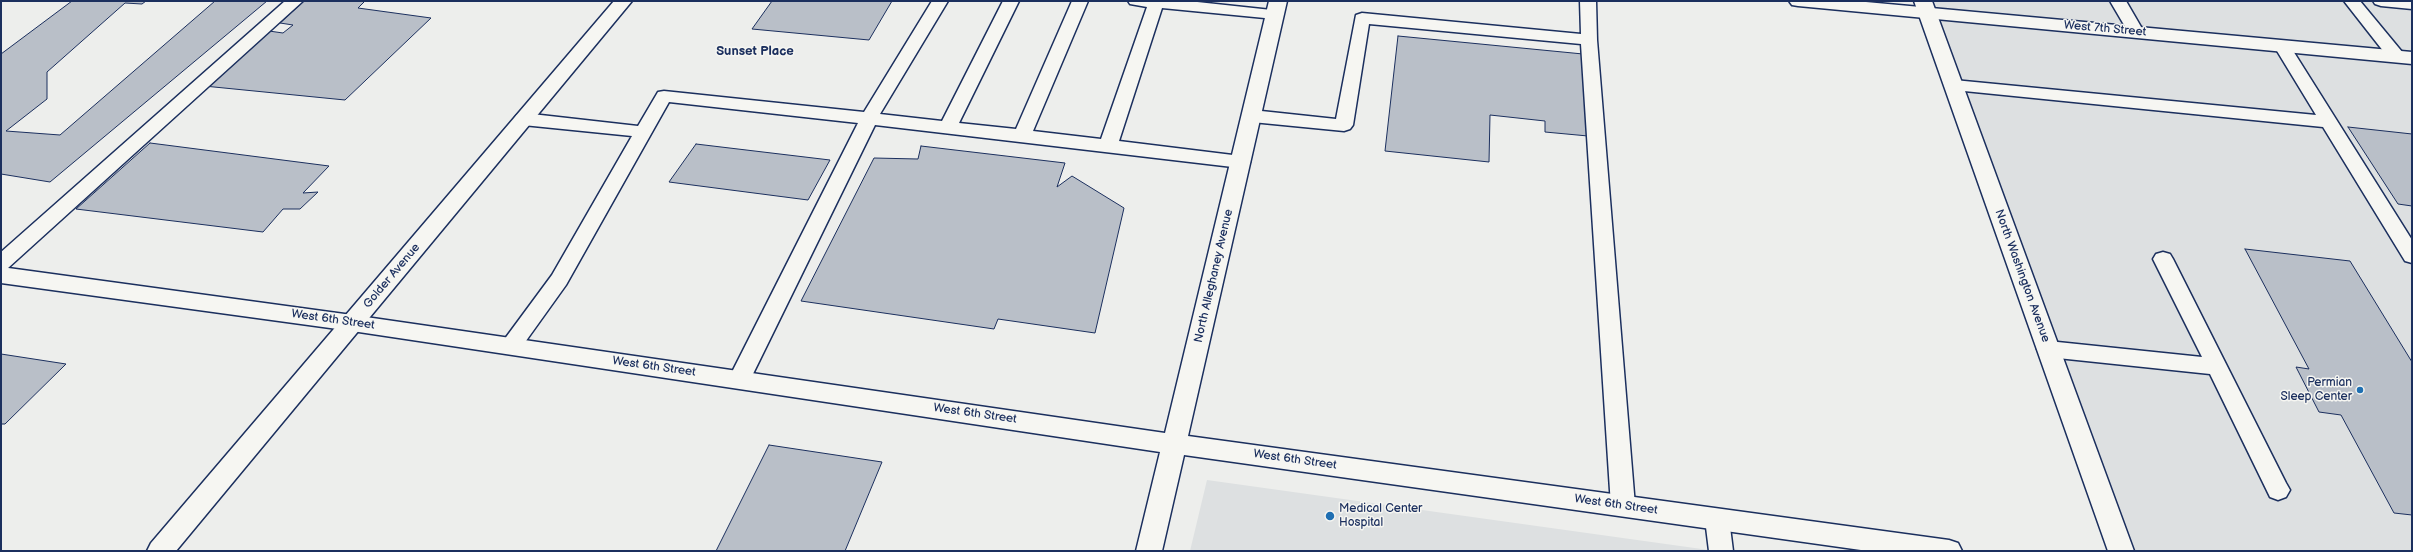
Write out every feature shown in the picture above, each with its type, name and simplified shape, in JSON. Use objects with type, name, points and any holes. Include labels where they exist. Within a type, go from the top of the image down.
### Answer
[{"type":"street","name":"Golder Avenue","points":[[160,551],[623,1]]},
{"type":"street","name":"West 7th Street","points":[[1798,1],[1925,7],[2136,32],[2404,58]]},
{"type":"street","name":"North Alleghaney Avenue","points":[[1149,551],[1277,7]]},
{"type":"street","name":"North Washington Avenue","points":[[1925,7],[2121,551]]},
{"type":"street","name":"West 6th Street","points":[[1,274],[511,346],[1174,444],[1948,551]]},
{"type":"lane","points":[[1,263],[295,1]]},
{"type":"lane","points":[[740,380],[870,118],[940,1]]},
{"type":"lane","points":[[948,127],[1011,1]]},
{"type":"lane","points":[[1022,135],[1080,1]]},
{"type":"lane","points":[[1136,1],[1277,7]]},
{"type":"lane","points":[[1588,1],[1589,40],[1623,506]]},
{"type":"lane","points":[[2118,1],[2136,32]]},
{"type":"lane","points":[[2352,1],[2404,58]]},
{"type":"lane","points":[[2381,1],[2412,4]]},
{"type":"lane","points":[[1108,146],[1156,3]]},
{"type":"lane","points":[[1252,116],[1344,125],[1362,18],[1589,40]]},
{"type":"lane","points":[[2282,46],[2412,256]]},
{"type":"lane","points":[[1954,85],[2329,122]]},
{"type":"lane","points":[[511,346],[559,280],[664,96],[1022,135],[1241,162]]},
{"type":"lane","points":[[523,119],[644,132]]},
{"type":"lane","points":[[2163,259],[2278,490]]},
{"type":"lane","points":[[2048,349],[2217,368]]},
{"type":"lane","points":[[1717,519],[1721,551]]},
{"type":"shaded area","points":[[1924,1],[2412,1],[2412,551],[2121,551]]},
{"type":"shaded area","name":"Medical Center Hospital","points":[[1207,480],[1716,551],[1190,551]]},
{"type":"building","points":[[72,1],[146,1],[142,4],[125,3],[47,72],[47,99],[6,131],[60,135],[215,1],[267,1],[50,182],[1,174],[1,54]]},
{"type":"building","points":[[304,1],[365,1],[358,8],[431,18],[345,100],[204,86],[269,31],[283,33],[293,25],[280,23]]},
{"type":"building","points":[[772,1],[892,1],[869,40],[752,29]]},
{"type":"building","points":[[1398,36],[1583,54],[1588,136],[1545,132],[1545,121],[1490,115],[1489,162],[1385,151]]},
{"type":"building","points":[[2348,127],[2412,134],[2412,206],[2398,204]]},
{"type":"building","points":[[150,143],[329,166],[303,193],[318,192],[300,209],[283,209],[263,232],[76,209]]},
{"type":"building","points":[[696,144],[830,160],[808,200],[669,182]]},
{"type":"building","points":[[921,146],[1065,163],[1057,187],[1072,176],[1124,208],[1095,333],[998,319],[994,329],[801,301],[874,158],[918,159]]},
{"type":"building","name":"Permian Sleep Center","points":[[2245,249],[2350,261],[2412,362],[2412,515],[2394,513],[2341,415],[2319,412],[2296,367],[2309,369]]},
{"type":"building","points":[[1,354],[66,364],[5,424],[1,424]]},
{"type":"building","points":[[769,445],[882,462],[845,551],[716,551]]},
{"type":"place","name":"Permian Sleep Center","points":[[2360,390]]},
{"type":"place","name":"Medical Center Hospital","points":[[1330,516]]},
{"type":"district","name":"Sunset Place","points":[[755,52]]}]
